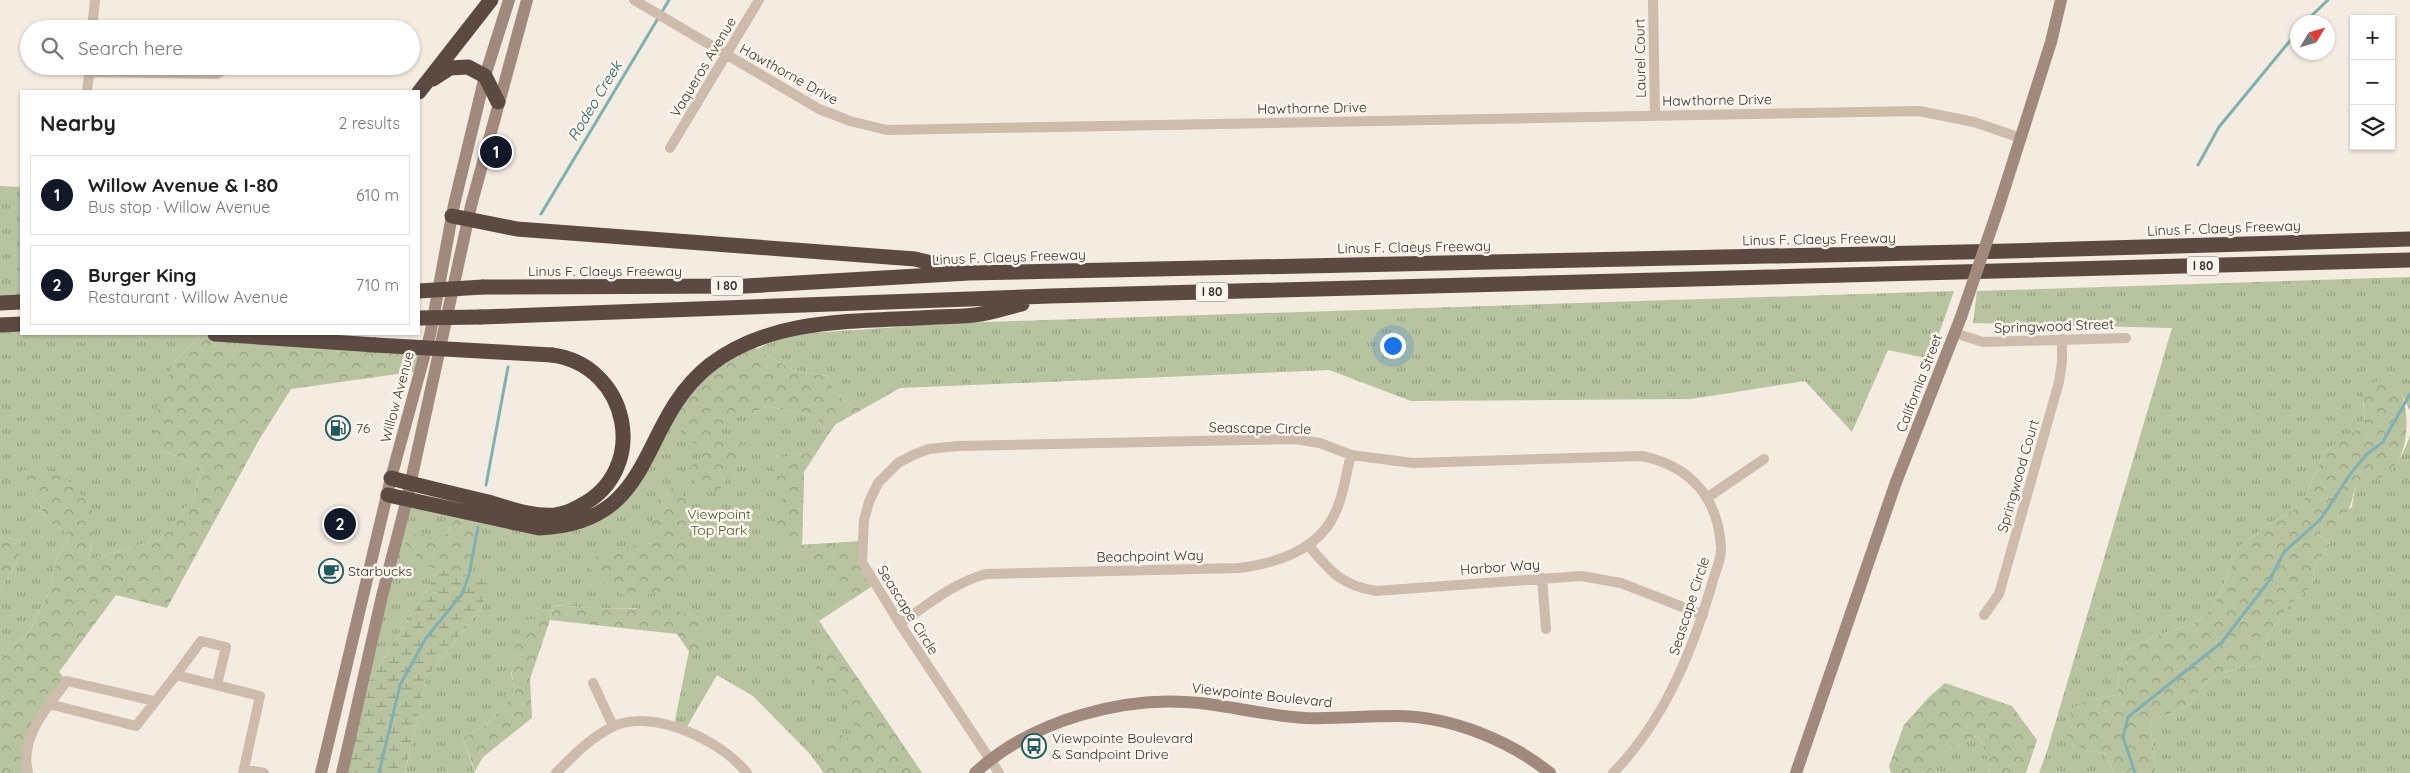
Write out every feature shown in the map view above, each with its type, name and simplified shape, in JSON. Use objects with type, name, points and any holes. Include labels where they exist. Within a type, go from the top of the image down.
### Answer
[{"type":"highway","points":[[421,89],[491,0]]},
{"type":"highway","points":[[421,89],[450,68],[468,67],[485,76],[498,102]]},
{"type":"highway","points":[[452,216],[518,229],[915,259],[969,273]]},
{"type":"highway","name":"Linus F. Claeys Freeway","points":[[420,290],[483,287],[746,286],[969,273],[1980,252],[2410,239]]},
{"type":"highway","name":"I 80","points":[[420,318],[1050,296],[2410,260]]},
{"type":"highway","points":[[388,495],[539,528],[560,527],[580,522],[602,512],[620,498],[636,479],[671,409],[687,387],[709,366],[734,349],[770,333],[809,326],[980,315],[1050,296]]},
{"type":"highway","points":[[0,303],[20,302]]},
{"type":"highway","points":[[0,325],[20,324]]},
{"type":"highway","points":[[230,335],[568,357],[595,374],[614,396],[620,410],[623,430],[622,448],[617,468],[606,487],[592,500],[555,515],[530,513],[391,478]]},
{"type":"street","points":[[93,20],[95,0]]},
{"type":"street","name":"Willow Avenue","points":[[320,773],[391,478],[430,335],[452,216],[485,76],[509,0]]},
{"type":"street","name":"Willow Avenue","points":[[342,773],[382,596],[407,499],[468,220],[498,102],[527,0]]},
{"type":"street","name":"Hawthorne Drive","points":[[634,0],[819,109],[850,122],[887,130],[1919,112],[1974,122],[2021,138]]},
{"type":"street","name":"Vaqueros Avenue","points":[[670,148],[759,0]]},
{"type":"street","name":"Laurel Court","points":[[1653,0],[1654,116]]},
{"type":"street","name":"California Street","points":[[1796,773],[1896,482],[1961,317],[2021,138],[2062,0]]},
{"type":"street","points":[[88,90],[89,75]]},
{"type":"street","name":"Springwood Street","points":[[1955,333],[1983,342],[2126,338]]},
{"type":"street","name":"Springwood Court","points":[[1984,615],[1999,594],[2059,382],[2062,362],[2062,339]]},
{"type":"street","name":"Seascape Circle","points":[[999,773],[900,624],[862,562],[864,520],[869,502],[878,482],[898,463],[921,452],[958,446],[1294,439],[1320,443],[1351,455],[1413,463],[1642,456],[1659,459],[1675,467],[1694,481],[1708,497],[1718,522],[1722,550],[1703,615],[1685,662],[1661,712],[1626,760],[1613,773]]},
{"type":"street","name":"Beachpoint Way","points":[[900,624],[953,587],[970,578],[986,574],[1239,568],[1278,562],[1308,546],[1320,534],[1336,511],[1351,455]]},
{"type":"street","points":[[1708,497],[1764,459]]},
{"type":"street","name":"Harbor Way","points":[[1308,546],[1332,573],[1346,583],[1376,591],[1581,576],[1602,578],[1621,583],[1703,615]]},
{"type":"street","points":[[1542,578],[1546,629]]},
{"type":"street","points":[[49,704],[136,726],[202,641],[226,647],[217,685]]},
{"type":"street","points":[[176,675],[260,696],[244,771],[264,773]]},
{"type":"street","points":[[28,773],[25,763],[35,724],[66,681],[154,701]]},
{"type":"street","points":[[593,682],[614,726]]},
{"type":"street","name":"Viewpointe Boulevard","points":[[975,773],[990,761],[1029,737],[1069,718],[1110,707],[1156,702],[1199,703],[1304,718],[1398,716],[1424,719],[1457,726],[1493,738],[1550,773]]},
{"type":"street","points":[[556,773],[585,744],[614,726],[641,721],[674,725],[718,748],[747,773]]},
{"type":"green space","points":[[0,186],[20,187],[20,304],[0,304]]},
{"type":"green space","points":[[2410,277],[2410,411],[2401,392],[2363,399],[2365,424],[2324,452],[2302,505],[2270,523],[2239,547],[2214,607],[2193,625],[2167,632],[2125,650],[2119,667],[2117,695],[2088,700],[2083,750],[2104,753],[2115,773],[2039,773],[2172,328],[1973,323],[1977,291]]},
{"type":"green space","points":[[1954,291],[1930,359],[1888,350],[1852,432],[1805,381],[1691,399],[1411,401],[1329,370],[900,388],[863,409],[849,404],[841,398],[827,376],[792,370],[757,349],[769,343],[798,334],[955,323]]},
{"type":"green space","points":[[20,324],[20,335],[200,335],[173,363],[161,450],[201,467],[194,497],[161,539],[88,560],[93,538],[27,491],[40,505],[46,520],[70,534],[56,561],[49,591],[30,630],[0,659],[0,589],[18,561],[21,540],[0,537],[0,325]]},
{"type":"green space","points":[[200,335],[426,347],[419,371],[291,389],[259,440],[167,608],[116,595],[59,672],[67,681],[35,724],[28,773],[0,773],[0,659],[30,630],[49,591],[56,561],[70,534],[46,520],[40,505],[27,491],[23,470],[50,471],[74,484],[93,512],[93,538],[88,560],[161,539],[194,497],[201,467],[161,450],[152,427],[173,363]]},
{"type":"green space","points":[[747,343],[792,370],[827,376],[840,398],[849,404],[863,409],[836,424],[828,435],[815,416],[767,406],[750,415],[728,415],[720,433],[750,447],[719,491],[700,492],[687,469],[701,459],[701,446],[684,438],[671,409],[687,387]]},
{"type":"green space","points":[[2386,378],[2401,391],[2406,412],[2406,436],[2399,458],[2393,468],[2385,475],[2355,486],[2351,504],[2344,517],[2326,530],[2316,533],[2330,544],[2314,568],[2312,586],[2290,604],[2268,635],[2261,664],[2229,671],[2207,680],[2190,704],[2150,722],[2156,773],[2115,773],[2104,753],[2083,750],[2064,733],[2072,708],[2088,700],[2117,695],[2119,667],[2125,650],[2167,632],[2193,625],[2214,607],[2239,547],[2270,523],[2302,505],[2324,452],[2365,424],[2363,399],[2365,385]]},
{"type":"green space","name":"Viewpoint Top Park","points":[[767,406],[815,416],[828,435],[817,452],[775,458],[804,472],[802,545],[862,541],[863,562],[875,584],[819,621],[922,773],[824,773],[810,754],[753,696],[717,675],[685,730],[674,725],[689,651],[677,634],[636,608],[592,608],[554,605],[550,620],[511,672],[515,693],[487,724],[463,738],[475,773],[405,773],[426,678],[482,607],[490,580],[469,575],[478,527],[475,514],[539,528],[620,498],[671,409],[750,415]]},
{"type":"green space","points":[[2410,435],[2410,773],[2156,773],[2150,722],[2190,704],[2207,680],[2229,671],[2261,664],[2268,635],[2290,604],[2312,586],[2314,568],[2330,544],[2316,533],[2352,507],[2355,486],[2384,474],[2396,463]]},
{"type":"green space","points":[[817,452],[804,472],[802,545],[828,543],[862,562],[875,584],[851,600],[832,585],[825,570],[792,549],[773,516],[788,490],[774,479],[774,458]]},
{"type":"green space","points":[[677,485],[699,522],[685,582],[665,591],[628,598],[597,579],[586,563],[614,546],[640,546],[651,541],[652,522],[659,497]]},
{"type":"green space","points":[[407,499],[459,511],[446,535],[425,566],[439,570],[357,701]]},
{"type":"green space","points":[[459,511],[475,514],[478,527],[469,575],[453,574],[425,566],[398,535],[446,535]]},
{"type":"green space","points":[[0,537],[21,540],[18,561],[0,589]]},
{"type":"green space","points":[[439,570],[491,579],[482,607],[426,678],[405,773],[342,773],[357,701]]},
{"type":"green space","points":[[554,605],[592,608],[675,609],[699,620],[705,652],[689,651],[677,634],[550,620]]},
{"type":"green space","points":[[529,619],[550,620],[530,679],[532,718],[483,757],[475,771],[463,738],[487,724],[515,693],[511,661],[512,654]]},
{"type":"green space","points":[[819,621],[922,773],[824,773],[821,769],[823,739],[829,724],[845,738],[858,738],[853,717],[841,697],[844,683],[814,688],[816,669],[826,652]]},
{"type":"green space","points":[[1945,683],[2012,706],[2037,740],[2026,773],[1988,773],[1991,766],[1978,735],[1946,751],[1931,770],[1932,773],[1891,773],[1889,766],[1904,725],[1928,698]]},
{"type":"green space","points":[[1978,735],[1991,766],[1988,773],[1932,773],[1930,770],[1946,751]]},
{"type":"waterway","name":"Rodeo Creek","points":[[541,214],[669,0]]},
{"type":"waterway","points":[[2312,15],[2328,0]]},
{"type":"waterway","points":[[2198,165],[2219,127],[2290,41]]},
{"type":"waterway","name":"Rodeo Creek","points":[[486,485],[508,367]]},
{"type":"waterway","points":[[2135,773],[2123,737],[2128,717],[2222,642],[2269,581],[2284,552],[2320,520],[2351,473],[2367,454],[2383,442],[2410,394]]},
{"type":"waterway","name":"Rodeo Creek","points":[[379,773],[400,685],[426,638],[462,594],[469,575],[478,527]]},
{"type":"place","name":"Willow Avenue & I-80","points":[[496,152]]},
{"type":"place","name":"76","points":[[338,428]]},
{"type":"place","name":"Burger King","points":[[340,524]]},
{"type":"place","name":"Starbucks","points":[[331,571]]},
{"type":"place","name":"Viewpointe Boulevard & Sandpoint Drive","points":[[1034,746]]}]
